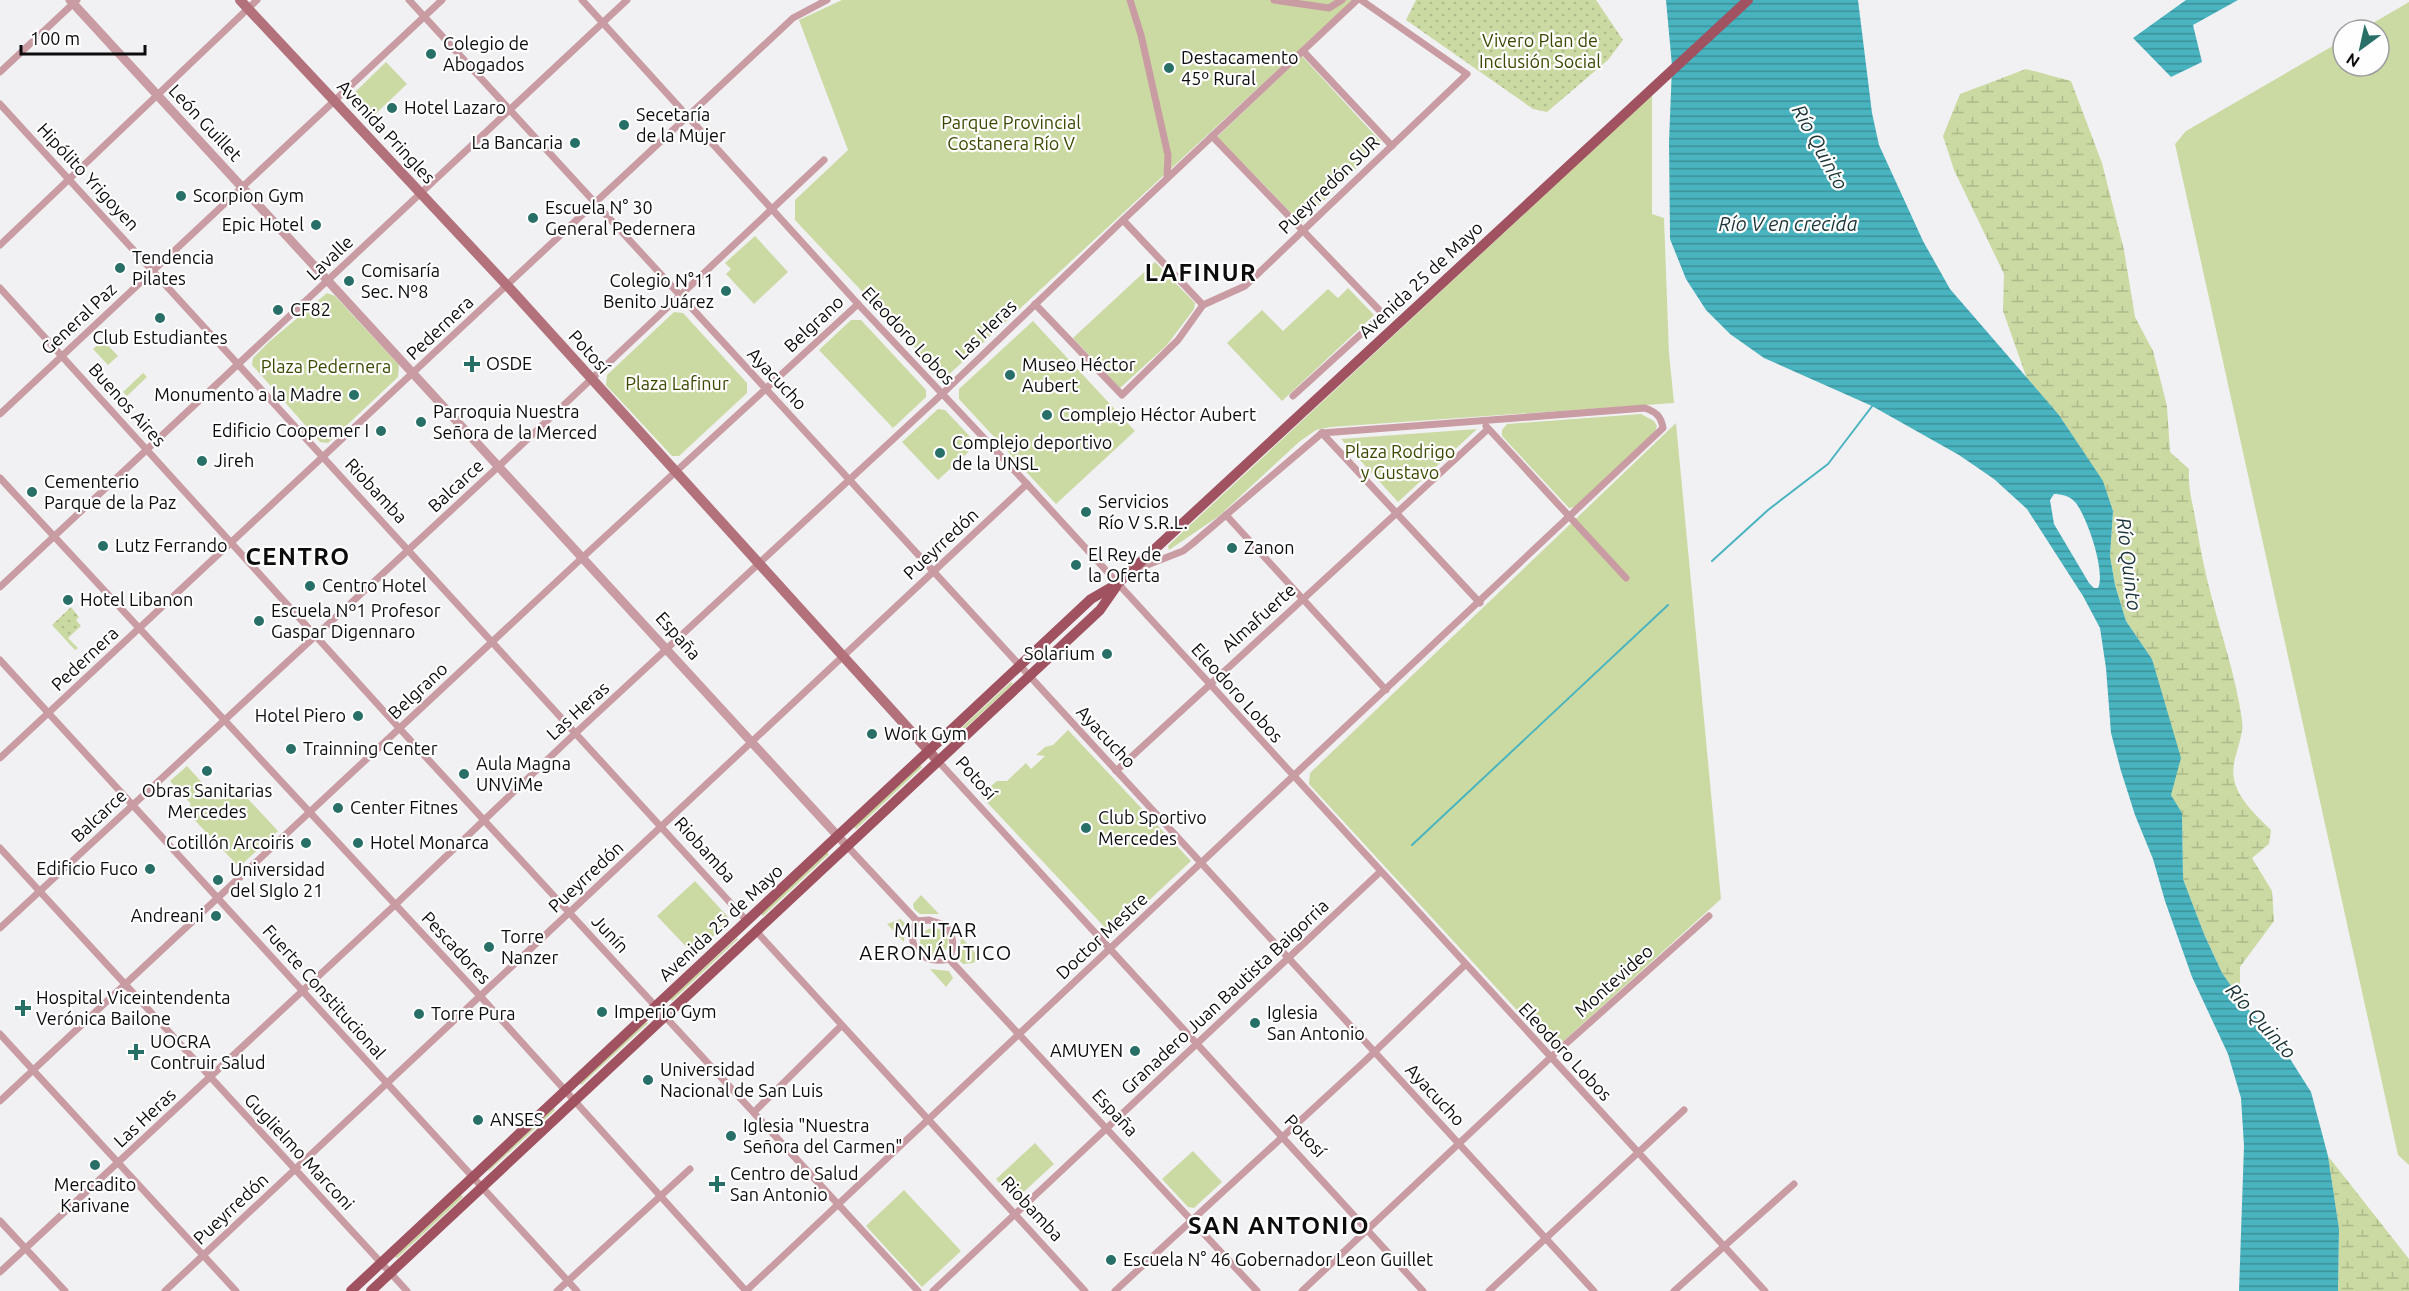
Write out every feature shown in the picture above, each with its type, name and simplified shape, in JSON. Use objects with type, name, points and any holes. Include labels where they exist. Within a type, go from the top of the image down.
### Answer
[{"type":"main road","name":"Avenida 25 de Mayo","points":[[371,1291],[1100,610],[1118,584],[1131,571],[1748,0]]},
{"type":"main road","name":"Avenida Pringles","points":[[244,4],[507,286]]},
{"type":"main road","name":"Potosí","points":[[507,286],[938,761]]},
{"type":"main road","name":"Avenida 25 de Mayo","points":[[351,1291],[1091,599],[1118,584]]},
{"type":"street","points":[[0,245],[157,95],[244,4],[257,0]]},
{"type":"street","name":"Ayacucho","points":[[409,0],[1594,1291]]},
{"type":"street","name":"General Paz","points":[[0,414],[442,0]]},
{"type":"street","name":"Eleodoro Lobos","points":[[582,0],[858,304],[1027,484],[1765,1291]]},
{"type":"street","name":"Lavalle","points":[[0,587],[627,0]]},
{"type":"street","name":"Pedernera","points":[[0,758],[794,18],[827,0]]},
{"type":"street","points":[[1130,0],[1141,35],[1168,155],[1167,178]]},
{"type":"street","points":[[1274,0],[1329,8],[1341,0]]},
{"type":"street","name":"Las Heras","points":[[0,1272],[849,478],[942,394],[1167,178],[1359,0]]},
{"type":"street","name":"Pueyrredón SUR","points":[[1203,305],[1245,286],[1467,74],[1359,0]]},
{"type":"street","points":[[0,72],[73,1]]},
{"type":"street","name":"León Guillet","points":[[73,1],[414,373]]},
{"type":"street","points":[[1303,51],[1392,146]]},
{"type":"street","name":"Hipólito Yrigoyen","points":[[0,104],[323,458]]},
{"type":"street","points":[[1212,136],[1383,314],[1293,396]]},
{"type":"street","name":"Balcarce","points":[[0,928],[499,466],[824,160]]},
{"type":"street","points":[[1035,304],[1122,395],[1178,340],[1203,305],[1123,220]]},
{"type":"street","name":"Buenos Aires","points":[[0,288],[233,542]]},
{"type":"street","name":"Belgrano","points":[[0,1101],[858,304]]},
{"type":"street","name":"España","points":[[414,373],[917,921]]},
{"type":"street","name":"Doctor Mestre","points":[[746,1291],[1663,428],[1662,419],[1655,412],[1644,408],[1484,421]]},
{"type":"street","points":[[1131,571],[1183,551],[1322,433],[1484,421],[1488,429],[1626,578]]},
{"type":"street","name":"Almafuerte","points":[[1116,771],[1395,512],[1488,429]]},
{"type":"street","points":[[1322,433],[1479,603]]},
{"type":"street","name":"Riobamba","points":[[323,458],[1085,1291]]},
{"type":"street","name":"Pescadores","points":[[0,478],[481,996],[746,1291]]},
{"type":"street","name":"Pueyrredón","points":[[165,1291],[1027,484]]},
{"type":"street","points":[[1226,515],[1386,690]]},
{"type":"street","name":"Junín","points":[[233,542],[400,729],[918,1291]]},
{"type":"street","name":"Fuerte Constitucional","points":[[0,660],[577,1291]]},
{"type":"street","name":"Potosí","points":[[938,761],[1423,1291]]},
{"type":"street","name":"Guglielmo Marconi","points":[[0,849],[390,1273]]},
{"type":"street","name":"Granadero Juan Bautista Baigorria","points":[[933,1291],[1380,872]]},
{"type":"street","name":"Montevideo","points":[[1302,1291],[1550,1058],[1709,916]]},
{"type":"street","points":[[929,920],[945,925],[953,940],[953,948],[948,959],[930,960],[918,952],[912,938],[917,921],[929,920]]},
{"type":"street","name":"España","points":[[948,959],[1257,1291]]},
{"type":"street","points":[[1115,1291],[1465,965]]},
{"type":"street","points":[[754,1112],[841,1026]]},
{"type":"street","points":[[0,1034],[236,1291]]},
{"type":"street","points":[[1489,1291],[1684,1110]]},
{"type":"street","points":[[557,1291],[690,1169]]},
{"type":"street","points":[[1674,1291],[1794,1184]]},
{"type":"street","points":[[0,1221],[65,1291]]},
{"type":"street","points":[[390,1273],[407,1291]]},
{"type":"green space","name":"Parque Provincial Costanera Río V","points":[[842,0],[1353,0],[944,379],[795,220],[795,200],[848,150],[799,20]]},
{"type":"green space","name":"Vivero Plan de Inclusión Social","points":[[1416,0],[1596,0],[1623,40],[1608,60],[1547,112],[1533,109],[1406,20]]},
{"type":"green space","points":[[2409,2],[2409,1165],[2398,1155],[2175,144],[2186,131],[2331,47],[2331,78],[2391,78],[2391,18],[2382,18]]},
{"type":"green space","points":[[1302,56],[1382,143],[1301,223],[1217,137]]},
{"type":"green space","points":[[386,62],[407,84],[368,121],[353,104],[351,96]]},
{"type":"green space","points":[[2026,69],[2071,81],[2102,163],[2124,250],[2135,317],[2153,351],[2167,406],[2170,452],[2189,469],[2190,491],[2203,560],[2242,720],[2233,775],[2237,790],[2245,802],[2271,830],[2269,844],[2252,858],[2272,891],[2274,921],[2240,967],[2240,986],[2247,1008],[2222,973],[2183,879],[2182,814],[2171,795],[2172,735],[2152,659],[2126,621],[2115,585],[2110,556],[2113,511],[2103,482],[2059,415],[2027,379],[2003,311],[2004,274],[1954,170],[1943,136],[1960,94]]},
{"type":"green space","points":[[1652,95],[1652,214],[1664,218],[1669,353],[1674,403],[1331,427],[1316,430],[1299,442],[1219,516],[1169,550],[1168,546],[1190,525]]},
{"type":"green space","points":[[755,236],[788,272],[754,304],[726,274],[731,269],[725,263]]},
{"type":"green space","points":[[1155,262],[1195,303],[1194,309],[1167,345],[1120,388],[1073,338]]},
{"type":"green space","points":[[1348,288],[1374,315],[1282,401],[1227,343],[1262,310],[1283,331],[1328,289],[1338,298]]},
{"type":"green space","name":"Plaza Pedernera","points":[[327,293],[335,296],[399,365],[398,377],[328,443],[320,442],[252,365],[253,358],[270,341]]},
{"type":"green space","name":"Plaza Lafinur","points":[[674,312],[683,313],[747,383],[747,393],[679,456],[672,456],[606,385],[607,375]]},
{"type":"green space","points":[[851,320],[861,320],[926,390],[926,397],[893,428],[819,350]]},
{"type":"green space","name":"Complejo Héctor Aubert","points":[[1033,321],[1135,431],[1056,504],[959,399],[959,389]]},
{"type":"green space","points":[[103,340],[118,356],[108,365],[93,349]]},
{"type":"green space","points":[[143,373],[147,377],[127,396],[123,392]]},
{"type":"green space","name":"Complejo deportivo de la UNSL","points":[[938,409],[945,410],[977,444],[938,480],[902,442]]},
{"type":"green space","points":[[1641,414],[1654,421],[1657,426],[1655,432],[1576,507],[1569,508],[1502,436],[1502,430],[1507,424]]},
{"type":"green space","points":[[1676,423],[1721,899],[1557,1047],[1549,1045],[1309,784],[1310,773]]},
{"type":"green space","name":"Plaza Rodrigo y Gustavo","points":[[1477,429],[1398,502],[1341,439]]},
{"type":"green space","points":[[71,607],[79,617],[76,620],[81,626],[68,638],[78,648],[75,650],[52,625]]},
{"type":"green space","points":[[1011,682],[1013,684],[947,745],[945,743]]},
{"type":"green space","name":"Club Sportivo Mercedes","points":[[1068,730],[1191,861],[1112,935],[980,795],[997,781],[1007,781],[1026,763],[1031,769],[1045,756],[1036,755],[1045,747],[1053,745]]},
{"type":"green space","points":[[920,765],[922,767],[856,829],[854,827]]},
{"type":"green space","points":[[187,766],[218,800],[235,785],[278,831],[239,867],[185,810],[191,804],[170,781]]},
{"type":"green space","points":[[827,852],[829,854],[763,916],[761,914]]},
{"type":"green space","points":[[695,881],[728,917],[728,922],[694,955],[657,916]]},
{"type":"green space","points":[[921,895],[939,914],[920,914],[914,909],[913,904]]},
{"type":"green space","points":[[900,919],[905,923],[904,942],[887,924]]},
{"type":"green space","points":[[934,928],[944,932],[948,942],[944,952],[934,956],[924,952],[920,942],[924,932]]},
{"type":"green space","points":[[961,937],[980,958],[973,963],[963,964],[959,960]]},
{"type":"green space","points":[[737,938],[672,1001],[670,999]]},
{"type":"green space","points":[[930,969],[949,971],[953,978],[946,987]]},
{"type":"green space","points":[[646,1022],[648,1023],[581,1085],[580,1083]]},
{"type":"green space","points":[[554,1108],[555,1110],[488,1170]]},
{"type":"green space","points":[[1035,1143],[1054,1164],[1015,1200],[996,1179]]},
{"type":"green space","points":[[1193,1151],[1222,1182],[1194,1208],[1188,1207],[1162,1179]]},
{"type":"green space","points":[[2328,1156],[2409,1259],[2409,1291],[2338,1291],[2339,1230]]},
{"type":"green space","points":[[904,1190],[961,1251],[922,1287],[866,1226]]},
{"type":"green space","points":[[461,1195],[463,1197],[397,1258],[395,1257]]},
{"type":"water","name":"Río V en crecida","points":[[1666,0],[1858,0],[1872,113],[1879,145],[1923,241],[1950,289],[2059,415],[2103,481],[2113,511],[2110,556],[2115,585],[2126,621],[2152,659],[2181,758],[2171,795],[2182,813],[2183,879],[2222,973],[2247,1008],[2280,1043],[2311,1092],[2328,1156],[2339,1229],[2338,1291],[2239,1291],[2244,1146],[2241,1098],[2228,1054],[2192,977],[2121,771],[2111,733],[2100,628],[2083,596],[2027,509],[1994,479],[1959,455],[1872,406],[1764,358],[1730,334],[1706,310],[1686,279],[1670,239],[1669,142],[1672,66]],"holes":[[[2054,494],[2073,500],[2085,519],[2097,557],[2100,580],[2098,588],[2094,588],[2089,583],[2054,524],[2050,500]]]},
{"type":"water","points":[[2186,0],[2238,0],[2193,25],[2202,62],[2171,77],[2133,38]]},
{"type":"waterway","points":[[1712,561],[1768,510],[1828,464],[1873,405]]},
{"type":"waterway","points":[[1412,845],[1668,605]]},
{"type":"place","name":"Colegio de Abogados","points":[[431,54]]},
{"type":"place","name":"Destacamento 45º Rural","points":[[1169,68]]},
{"type":"place","name":"Hotel Lazaro","points":[[392,108]]},
{"type":"place","name":"Secetaría de la Mujer","points":[[624,125]]},
{"type":"place","name":"La Bancaria","points":[[575,143]]},
{"type":"place","name":"Scorpion Gym","points":[[181,196]]},
{"type":"place","name":"Escuela N° 30 General Pedernera","points":[[533,218]]},
{"type":"place","name":"Epic Hotel","points":[[316,225]]},
{"type":"place","name":"Tendencia Pilates","points":[[120,268]]},
{"type":"place","name":"Comisaría Sec. Nº8","points":[[349,281]]},
{"type":"place","name":"Colegio N°11 Benito Juárez","points":[[726,291]]},
{"type":"place","name":"CF82","points":[[278,310]]},
{"type":"place","name":"Club Estudiantes","points":[[160,318]]},
{"type":"place","name":"OSDE","points":[[472,364]]},
{"type":"place","name":"Museo Héctor Aubert","points":[[1010,375]]},
{"type":"place","name":"Monumento a la Madre","points":[[354,395]]},
{"type":"place","name":"Complejo Héctor Aubert","points":[[1047,415]]},
{"type":"place","name":"Parroquia Nuestra Señora de la Merced","points":[[421,422]]},
{"type":"place","name":"Edificio Coopemer I","points":[[381,431]]},
{"type":"place","name":"Complejo deportivo de la UNSL","points":[[940,453]]},
{"type":"place","name":"Jireh","points":[[202,461]]},
{"type":"place","name":"Cementerio Parque de la Paz","points":[[32,492]]},
{"type":"place","name":"Servicios Río V S.R.L.","points":[[1086,512]]},
{"type":"place","name":"Lutz Ferrando","points":[[103,546]]},
{"type":"place","name":"Zanon","points":[[1232,548]]},
{"type":"place","name":"El Rey de la Oferta","points":[[1076,565]]},
{"type":"place","name":"Centro Hotel","points":[[310,586]]},
{"type":"place","name":"Hotel Libanon","points":[[68,600]]},
{"type":"place","name":"Escuela Nº1 Profesor Gaspar Digennaro","points":[[259,621]]},
{"type":"place","name":"Solarium","points":[[1107,654]]},
{"type":"place","name":"Hotel Piero","points":[[358,716]]},
{"type":"place","name":"Work Gym","points":[[872,734]]},
{"type":"place","name":"Trainning Center","points":[[291,749]]},
{"type":"place","name":"Obras Sanitarias Mercedes","points":[[207,771]]},
{"type":"place","name":"Aula Magna UNViMe","points":[[464,774]]},
{"type":"place","name":"Center Fitnes","points":[[338,808]]},
{"type":"place","name":"Club Sportivo Mercedes","points":[[1086,828]]},
{"type":"place","name":"Cotillón Arcoiris","points":[[306,843]]},
{"type":"place","name":"Hotel Monarca","points":[[358,843]]},
{"type":"place","name":"Edificio Fuco","points":[[150,869]]},
{"type":"place","name":"Universidad del SIglo 21","points":[[218,880]]},
{"type":"place","name":"Andreani","points":[[216,916]]},
{"type":"place","name":"Torre Nanzer","points":[[489,947]]},
{"type":"place","name":"Hospital Viceintendenta Verónica Bailone","points":[[23,1008]]},
{"type":"place","name":"Imperio Gym","points":[[602,1012]]},
{"type":"place","name":"Torre Pura","points":[[419,1014]]},
{"type":"place","name":"Iglesia San Antonio","points":[[1255,1023]]},
{"type":"place","name":"AMUYEN","points":[[1135,1051]]},
{"type":"place","name":"UOCRA Contruir Salud","points":[[136,1052]]},
{"type":"place","name":"Universidad Nacional de San Luis","points":[[648,1080]]},
{"type":"place","name":"ANSES","points":[[478,1120]]},
{"type":"place","name":"Iglesia \"Nuestra Señora del Carmen\"","points":[[731,1136]]},
{"type":"place","name":"Mercadito Karivane","points":[[95,1165]]},
{"type":"place","name":"Centro de Salud San Antonio","points":[[717,1184]]},
{"type":"place","name":"Escuela N° 46 Gobernador Leon Guillet","points":[[1111,1260]]},
{"type":"district","name":"LAFINUR","points":[[1201,273]]},
{"type":"district","name":"CENTRO","points":[[298,557]]},
{"type":"district","name":"MILITAR AERONÁUTICO","points":[[936,942]]},
{"type":"district","name":"SAN ANTONIO","points":[[1279,1226]]},
{"type":"water label","name":"Río Quinto","points":[[1820,147]]},
{"type":"water label","name":"Río Quinto","points":[[2129,564]]},
{"type":"water label","name":"Río Quinto","points":[[2261,1021]]}]
